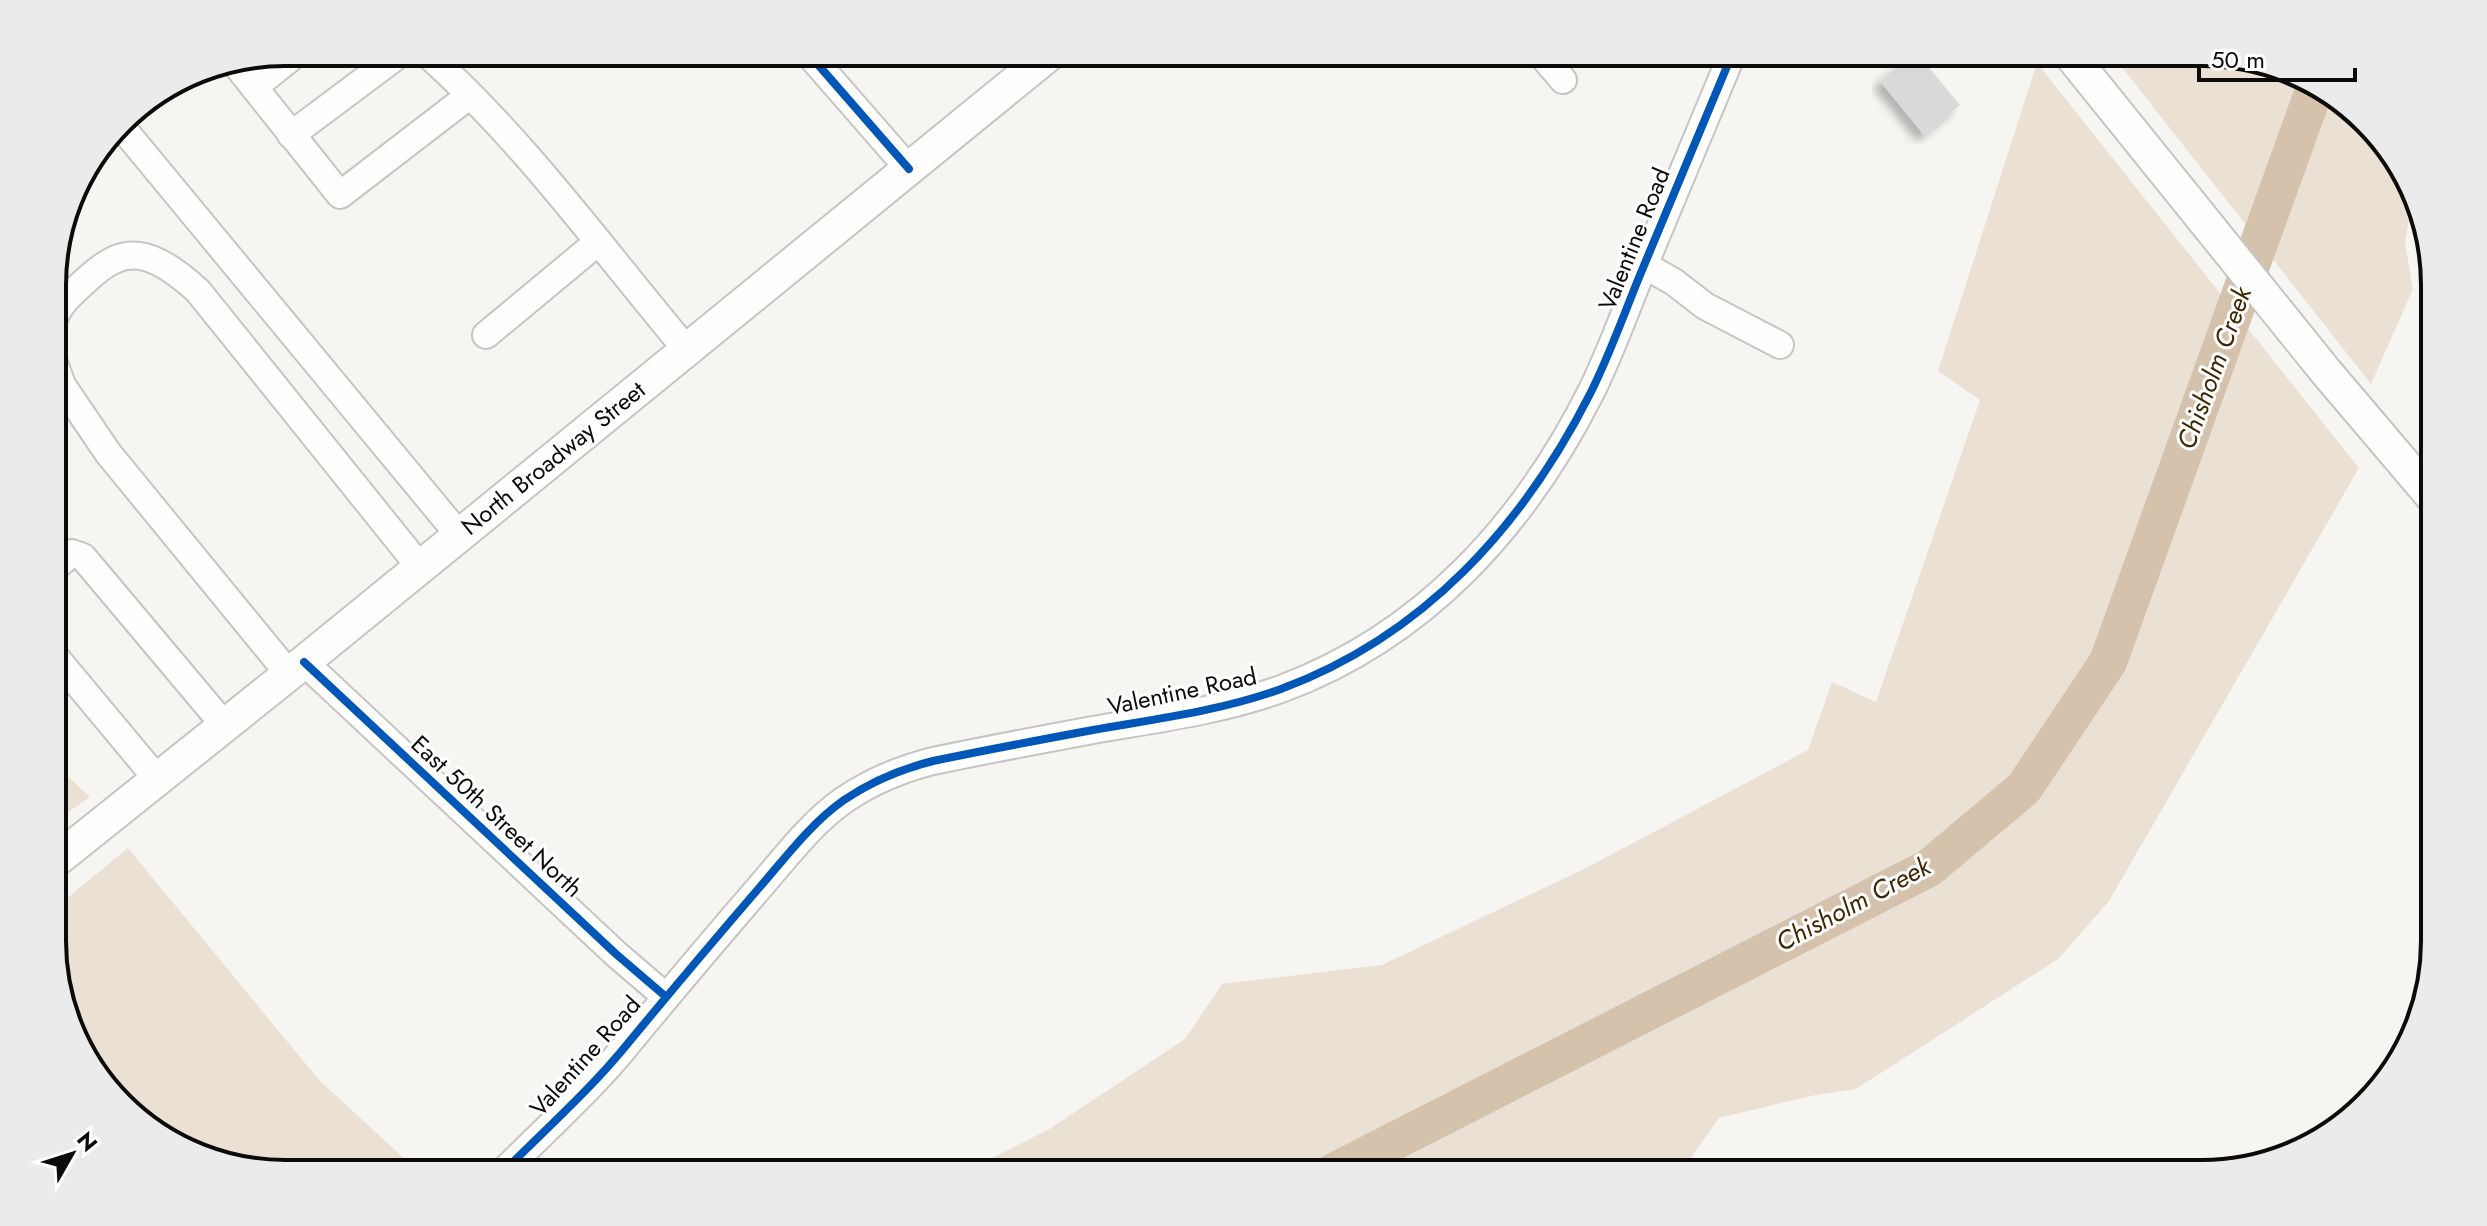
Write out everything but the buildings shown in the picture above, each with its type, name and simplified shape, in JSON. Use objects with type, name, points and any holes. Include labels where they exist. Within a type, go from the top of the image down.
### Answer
[{"type":"main road","name":"North Broadway Street","points":[[66,853],[1035,66]]},
{"type":"main road","points":[[2079,66],[2327,373],[2421,484]]},
{"type":"street","points":[[254,87],[280,66]]},
{"type":"street","points":[[291,135],[383,66]]},
{"type":"street","points":[[440,66],[522,148],[686,349]]},
{"type":"street","points":[[819,66],[909,169]]},
{"type":"street","points":[[1551,66],[1563,80]]},
{"type":"street","name":"Valentine Road","points":[[515,1160],[627,1044],[810,829],[844,800],[883,777],[933,761],[1199,712],[1250,699],[1343,662],[1407,620],[1466,571],[1523,503],[1591,392],[1727,66]]},
{"type":"street","points":[[241,70],[340,195],[470,95]]},
{"type":"street","points":[[127,133],[459,535]]},
{"type":"street","points":[[486,335],[598,242]]},
{"type":"street","points":[[66,300],[114,260],[131,255],[153,259],[178,273],[198,291],[420,567]]},
{"type":"street","points":[[1644,265],[1674,282],[1705,306],[1780,345]]},
{"type":"street","name":"East 50th Street North","points":[[66,391],[108,453],[297,668],[665,996]]},
{"type":"street","points":[[66,558],[72,553],[83,557],[225,726]]},
{"type":"street","points":[[66,670],[158,780]]},
{"type":"shaded area","points":[[2036,66],[2039,66],[2359,468],[2109,901],[2058,959],[1856,1089],[1810,1096],[1719,1118],[1687,1160],[988,1160],[1051,1128],[1185,1039],[1222,984],[1382,965],[1584,869],[1808,750],[1832,682],[1876,702],[1980,400],[1938,371]]},
{"type":"shaded area","points":[[2121,66],[2217,66],[2273,78],[2324,103],[2357,130],[2376,152],[2392,175],[2410,216],[2405,242],[2413,289],[2371,384]]},
{"type":"shaded area","points":[[66,775],[90,797],[66,814]]},
{"type":"shaded area","points":[[128,848],[319,1080],[406,1160],[256,1158],[214,1148],[163,1123],[141,1106],[111,1074],[95,1051],[83,1025],[73,998],[68,970],[66,899]]},
{"type":"waterway","name":"Chisholm Creek","points":[[1357,1160],[1929,868],[2024,788],[2108,662],[2312,96]]},
{"type":"cycle path","points":[[819,66],[909,169]]},
{"type":"cycle path","points":[[515,1160],[615,1059],[799,841],[832,809],[855,793],[887,776],[933,761],[1188,714],[1281,689],[1333,666],[1380,639],[1424,607],[1501,530],[1564,441],[1611,349],[1727,66]]},
{"type":"cycle path","points":[[304,662],[616,954],[665,996]]}]
